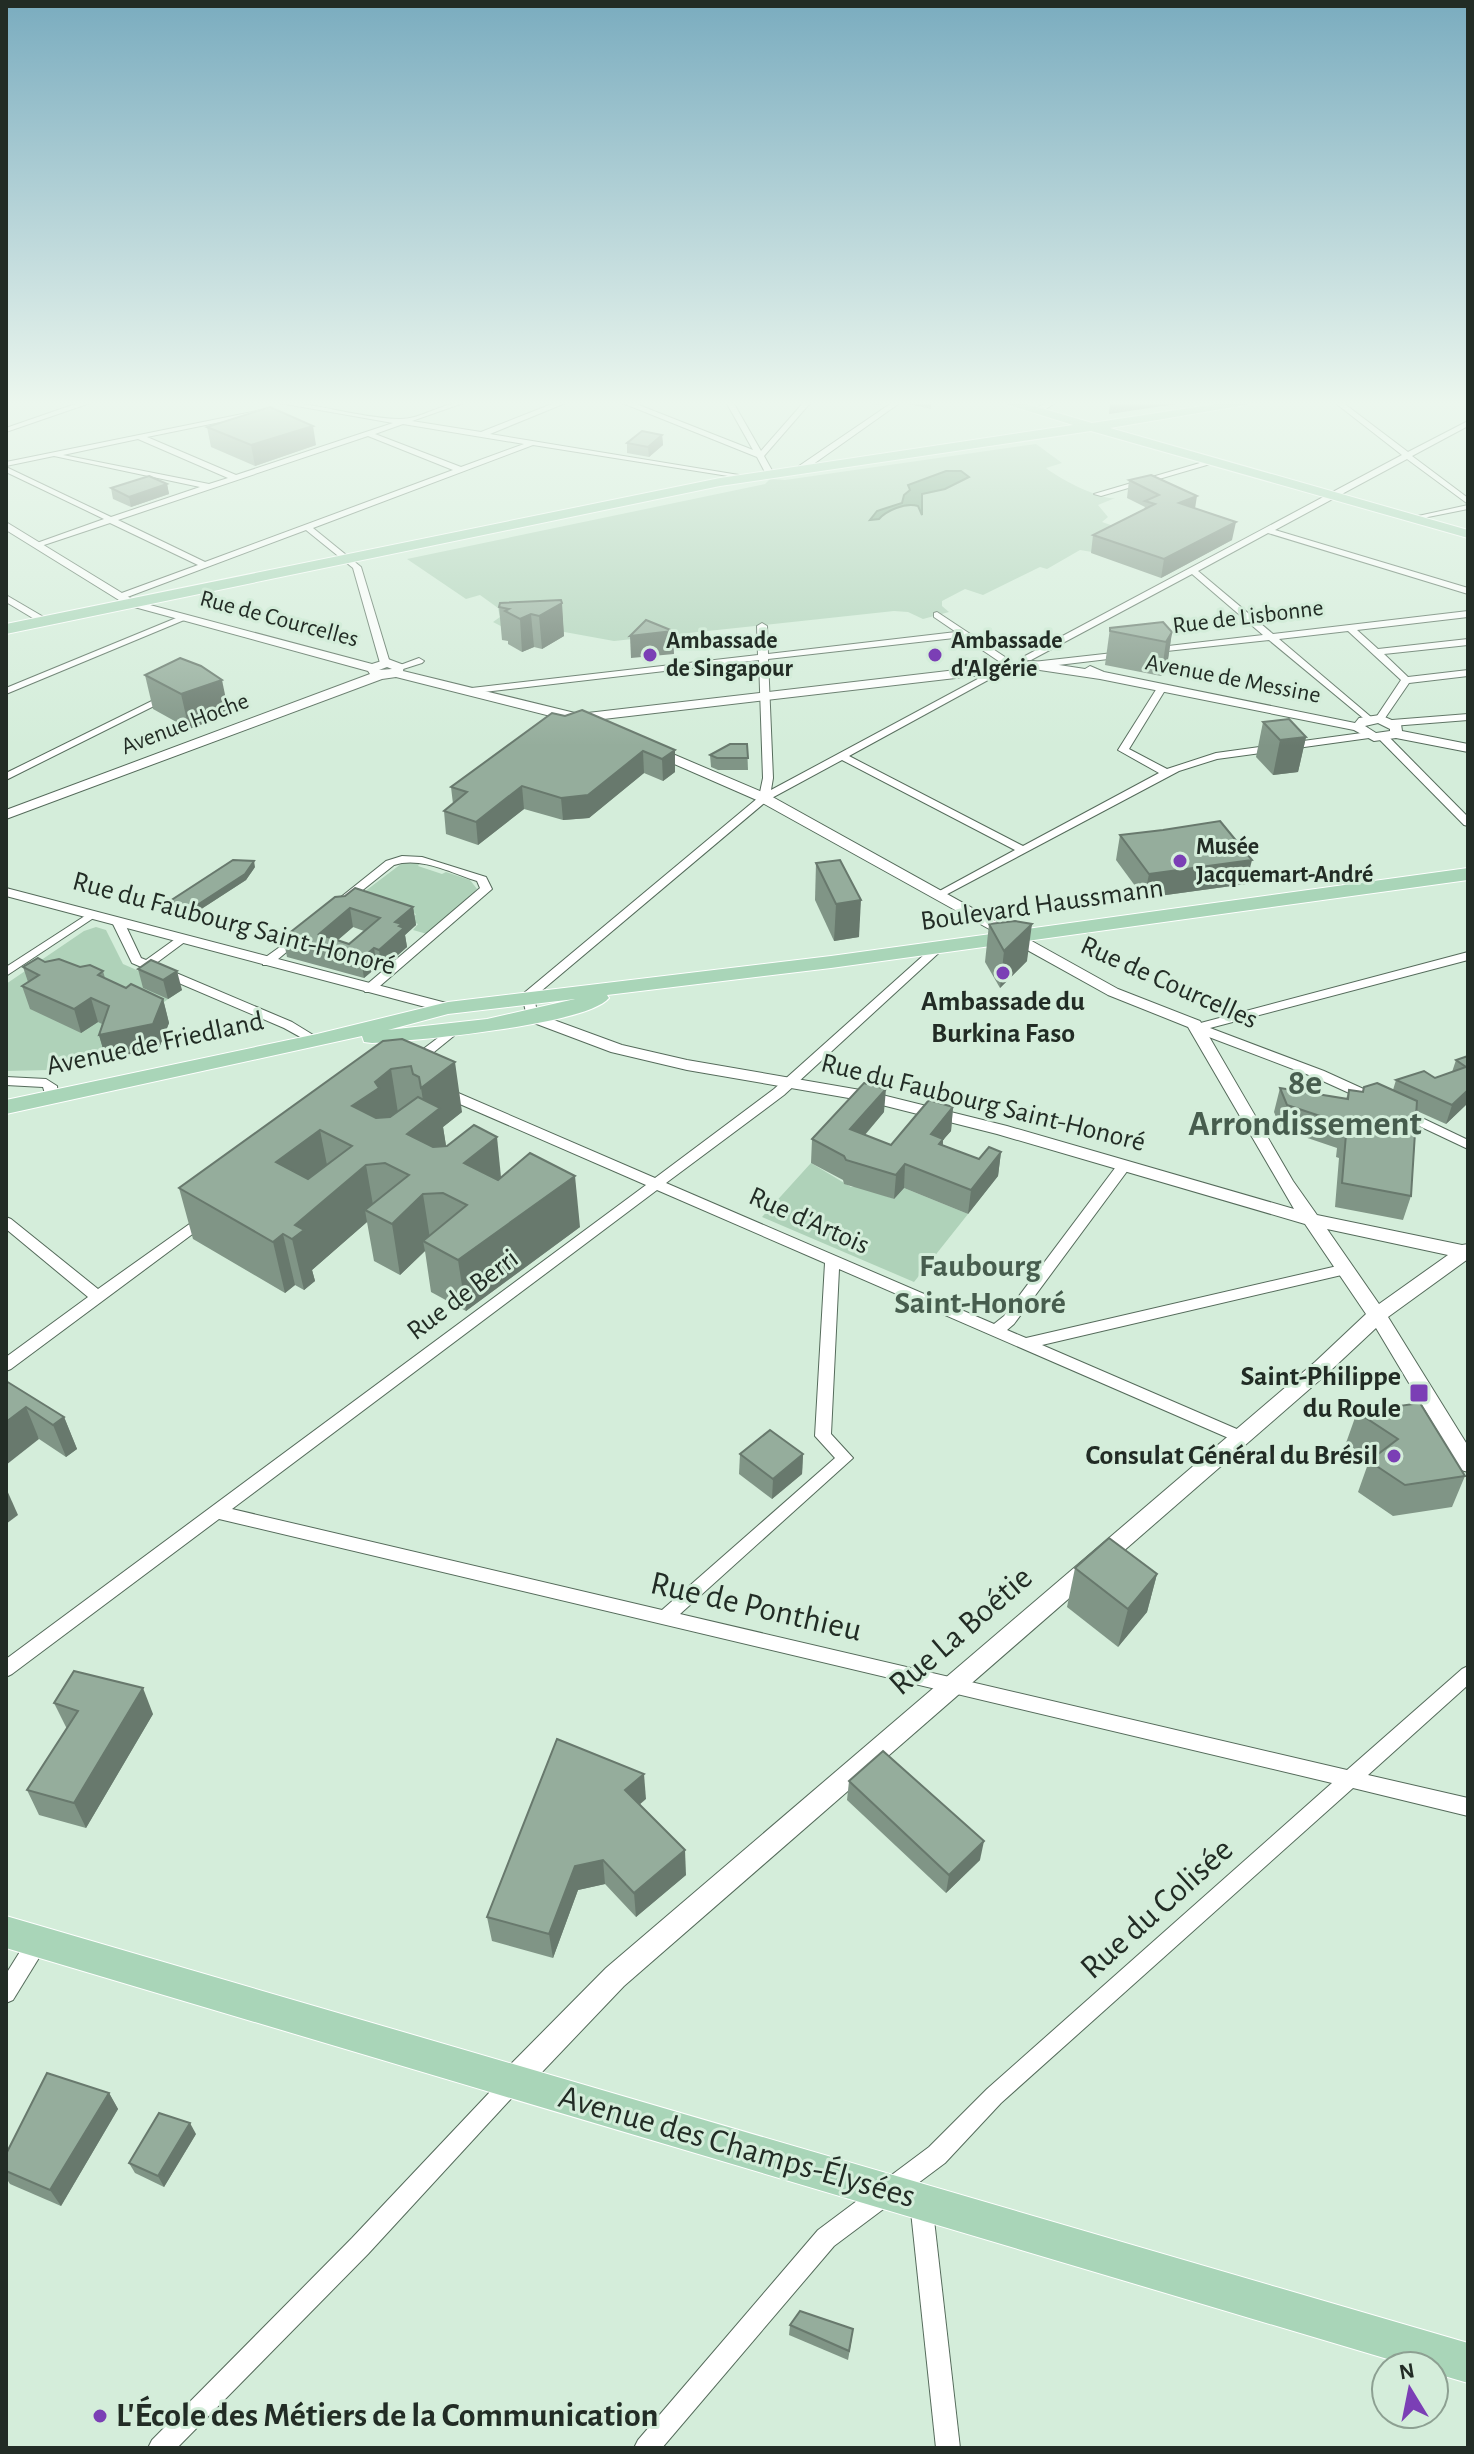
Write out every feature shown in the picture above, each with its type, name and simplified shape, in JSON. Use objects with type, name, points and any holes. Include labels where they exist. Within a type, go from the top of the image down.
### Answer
[{"type":"main road","points":[[6,629],[126,600],[543,517]]},
{"type":"main road","points":[[1408,517],[1468,534]]},
{"type":"main road","name":"Boulevard Haussmann","points":[[411,1035],[451,1032],[530,1007],[624,989],[1468,874]]},
{"type":"main road","name":"Boulevard Haussmann","points":[[438,1010],[530,1007]]},
{"type":"main road","name":"Avenue de Friedland","points":[[6,1107],[317,1041],[438,1010]]},
{"type":"main road","name":"Avenue de Friedland","points":[[317,1041],[411,1035]]},
{"type":"main road","name":"Avenue des Champs-Élysées","points":[[22,1937],[1468,2363]]},
{"type":"street","points":[[105,517],[205,565]]},
{"type":"street","points":[[38,544],[122,517]]},
{"type":"street","points":[[126,600],[205,565],[335,517]]},
{"type":"street","points":[[579,718],[961,673],[1030,661],[1292,517]]},
{"type":"street","points":[[1413,518],[1419,517]]},
{"type":"street","name":"Rue de Courcelles","points":[[6,525],[126,600],[379,669]]},
{"type":"street","points":[[307,527],[357,567],[379,669],[397,670],[466,691],[579,718],[601,727]]},
{"type":"street","points":[[1267,530],[1468,591]]},
{"type":"street","points":[[1192,570],[1378,728],[1468,823]]},
{"type":"street","points":[[6,598],[44,621]]},
{"type":"street","name":"Rue de Lisbonne","points":[[1051,662],[1468,614]]},
{"type":"street","points":[[937,615],[1005,664]]},
{"type":"street","points":[[6,691],[184,618]]},
{"type":"street","points":[[762,626],[768,778],[764,803]]},
{"type":"street","points":[[1350,628],[1406,680]]},
{"type":"street","points":[[466,691],[964,634]]},
{"type":"street","points":[[1377,652],[1468,642]]},
{"type":"street","points":[[397,670],[419,661]]},
{"type":"street","name":"Avenue de Messine","points":[[1030,661],[1051,662],[1100,675]]},
{"type":"street","name":"Avenue de Messine","points":[[1030,661],[1468,748]]},
{"type":"street","points":[[530,1007],[785,787],[1005,664]]},
{"type":"street","name":"Avenue Hoche","points":[[6,815],[379,669]]},
{"type":"street","points":[[1406,680],[1468,673]]},
{"type":"street","points":[[1378,728],[1406,680]]},
{"type":"street","points":[[1162,687],[1123,750],[1167,773]]},
{"type":"street","points":[[6,777],[177,692]]},
{"type":"street","points":[[938,896],[1167,773],[1216,756],[1378,728],[1468,717]]},
{"type":"street","name":"Rue de Courcelles","points":[[644,746],[745,790],[1113,992],[1190,1020],[1197,1028],[1319,1074],[1468,1145]]},
{"type":"street","points":[[843,757],[1024,851]]},
{"type":"street","points":[[336,906],[390,863],[402,859],[418,859],[482,879],[486,889],[369,989]]},
{"type":"street","name":"Rue du Faubourg Saint-Honoré","points":[[6,892],[438,1010]]},
{"type":"street","points":[[6,972],[91,915]]},
{"type":"street","points":[[118,922],[136,960],[288,1025],[317,1041]]},
{"type":"street","points":[[267,962],[305,931]]},
{"type":"street","points":[[146,965],[182,939]]},
{"type":"street","name":"Rue de Berri","points":[[6,1669],[791,1083],[939,947]]},
{"type":"street","points":[[1468,956],[1197,1028],[1286,1184],[1377,1315],[1468,1464]]},
{"type":"street","name":"Rue du Faubourg Saint-Honoré","points":[[530,1007],[617,1049],[687,1065],[866,1096],[981,1124],[1311,1220],[1467,1252]]},
{"type":"street","points":[[411,1065],[408,1042],[411,1035],[438,1010]]},
{"type":"street","points":[[399,1073],[451,1032]]},
{"type":"street","points":[[6,1081],[46,1083],[51,1086],[52,1097]]},
{"type":"street","name":"Rue d'Artois","points":[[429,1086],[1240,1437]]},
{"type":"street","points":[[996,1330],[1009,1320],[1123,1167]]},
{"type":"street","points":[[6,1365],[217,1208]]},
{"type":"street","points":[[6,1222],[98,1297]]},
{"type":"street","name":"Rue La Boétie","points":[[514,2081],[615,1977],[1377,1315],[1467,1252]]},
{"type":"street","points":[[664,1618],[845,1458],[823,1436],[832,1259]]},
{"type":"street","points":[[1025,1343],[1346,1269]]},
{"type":"street","name":"Rue de Ponthieu","points":[[216,1512],[1468,1807]]},
{"type":"street","name":"Rue du Colisée","points":[[646,2448],[826,2238],[905,2197],[937,2155],[994,2096],[1468,1674]]},
{"type":"street","points":[[6,1993],[22,1937]]},
{"type":"street","points":[[160,2448],[360,2246],[514,2081]]},
{"type":"street","points":[[905,2197],[948,2448]]},
{"type":"shaded area","points":[[610,517],[1108,517],[1102,522],[1160,542],[1098,553],[1080,550],[1047,569],[1040,567],[983,595],[965,589],[942,601],[942,606],[949,612],[923,619],[908,612],[894,611],[614,641],[548,629],[518,635],[493,622],[500,617],[498,608],[480,595],[466,599],[407,559]]},
{"type":"shaded area","points":[[420,863],[418,866],[470,880],[477,889],[427,934],[413,930],[418,924],[410,921],[416,914],[373,899],[364,892],[401,864]]},
{"type":"shaded area","points":[[96,927],[106,930],[123,964],[182,990],[114,1035],[106,1059],[49,1070],[6,1071],[6,984],[84,931]]},
{"type":"shaded area","points":[[811,1163],[851,1187],[858,1186],[894,1199],[904,1188],[968,1214],[914,1282],[762,1217]]},
{"type":"building","points":[[1130,517],[1220,517],[1236,522],[1164,559],[1093,535]]},
{"type":"building","points":[[561,600],[562,603],[539,616],[531,614],[520,619],[505,611],[509,609],[499,607],[500,603]]},
{"type":"building","points":[[646,620],[673,631],[630,636]]},
{"type":"building","points":[[1163,622],[1172,632],[1166,642],[1110,631],[1110,628]]},
{"type":"building","points":[[180,658],[201,666],[222,680],[181,694],[145,675]]},
{"type":"building","points":[[582,710],[675,750],[662,759],[643,751],[588,795],[561,798],[522,786],[476,822],[444,811],[467,792],[451,787],[552,713],[565,716]]},
{"type":"building","points":[[1289,719],[1306,737],[1280,740],[1263,722]]},
{"type":"building","points":[[730,744],[747,744],[748,758],[717,758],[710,755]]},
{"type":"building","points":[[1220,821],[1252,860],[1149,874],[1120,835],[1163,830]]},
{"type":"building","points":[[233,860],[254,861],[245,874],[191,909],[170,901]]},
{"type":"building","points":[[840,860],[861,900],[836,904],[816,863]]},
{"type":"building","points":[[355,888],[413,907],[395,922],[404,928],[379,950],[374,948],[361,959],[283,938],[335,897],[345,896]],"holes":[[[350,908],[380,918],[349,944],[319,934]]]},
{"type":"building","points":[[1015,921],[1032,924],[1004,951],[989,924]]},
{"type":"building","points":[[38,958],[45,962],[59,959],[80,967],[90,965],[103,971],[98,975],[126,988],[131,984],[163,999],[153,1024],[99,1035],[109,1006],[91,998],[74,1009],[22,986],[39,975],[23,967]]},
{"type":"building","points":[[151,960],[177,971],[163,980],[138,969]]},
{"type":"building","points":[[402,1039],[455,1062],[421,1088],[419,1077],[413,1074],[411,1066],[391,1069],[375,1082],[379,1088],[352,1106],[376,1118],[390,1117],[418,1097],[440,1108],[407,1134],[433,1147],[447,1146],[474,1125],[497,1137],[464,1163],[498,1180],[530,1153],[575,1176],[458,1260],[423,1241],[467,1205],[443,1193],[423,1194],[392,1224],[365,1210],[409,1175],[385,1163],[366,1165],[295,1225],[304,1230],[292,1239],[283,1234],[273,1242],[179,1188],[383,1041]],"holes":[[[320,1130],[352,1146],[308,1179],[276,1162]]]},
{"type":"building","points":[[1468,1056],[1468,1090],[1452,1105],[1396,1080],[1424,1071],[1435,1078],[1466,1067],[1456,1060]]},
{"type":"building","points":[[864,1083],[886,1089],[850,1129],[891,1145],[929,1100],[953,1107],[931,1134],[943,1139],[939,1144],[979,1159],[989,1147],[1001,1152],[971,1190],[905,1164],[896,1175],[846,1160],[812,1139]]},
{"type":"building","points":[[1377,1083],[1417,1101],[1411,1196],[1342,1183],[1344,1124],[1287,1105],[1280,1088],[1348,1099],[1349,1090],[1363,1092],[1364,1087]]},
{"type":"building","points":[[6,1381],[64,1417],[53,1425],[26,1407],[6,1422]]},
{"type":"building","points":[[1420,1403],[1465,1476],[1405,1485],[1369,1461],[1398,1439],[1357,1412]]},
{"type":"building","points":[[770,1430],[803,1454],[773,1479],[740,1454]]},
{"type":"building","points":[[1109,1538],[1157,1574],[1128,1609],[1075,1568]]},
{"type":"building","points":[[74,1671],[143,1688],[74,1803],[27,1790],[78,1711],[54,1703]]},
{"type":"building","points":[[557,1739],[644,1774],[625,1790],[685,1850],[634,1893],[603,1860],[575,1866],[549,1934],[487,1917]]},
{"type":"building","points":[[883,1751],[984,1841],[949,1875],[849,1781]]},
{"type":"building","points":[[47,2073],[109,2093],[50,2190],[6,2171],[6,2154]]},
{"type":"building","points":[[159,2113],[190,2123],[158,2176],[129,2163]]},
{"type":"building","points":[[800,2311],[853,2329],[849,2351],[790,2325]]},
{"type":"place","name":"Ambassade de Singapour","points":[[650,655]]},
{"type":"place","name":"Ambassade d'Algérie","points":[[935,655]]},
{"type":"place","name":"Musée Jacquemart-André","points":[[1180,861]]},
{"type":"place","name":"Ambassade du Burkina Faso","points":[[1003,973]]},
{"type":"place","name":"Saint-Philippe du Roule","points":[[1419,1393]]},
{"type":"place","name":"Consulat Général du Brésil","points":[[1394,1456]]},
{"type":"place","name":"L'École des Métiers de la Communication","points":[[100,2416]]},
{"type":"district","name":"8e Arrondissement","points":[[1305,1104]]},
{"type":"district","name":"Faubourg Saint-Honoré","points":[[980,1284]]}]
